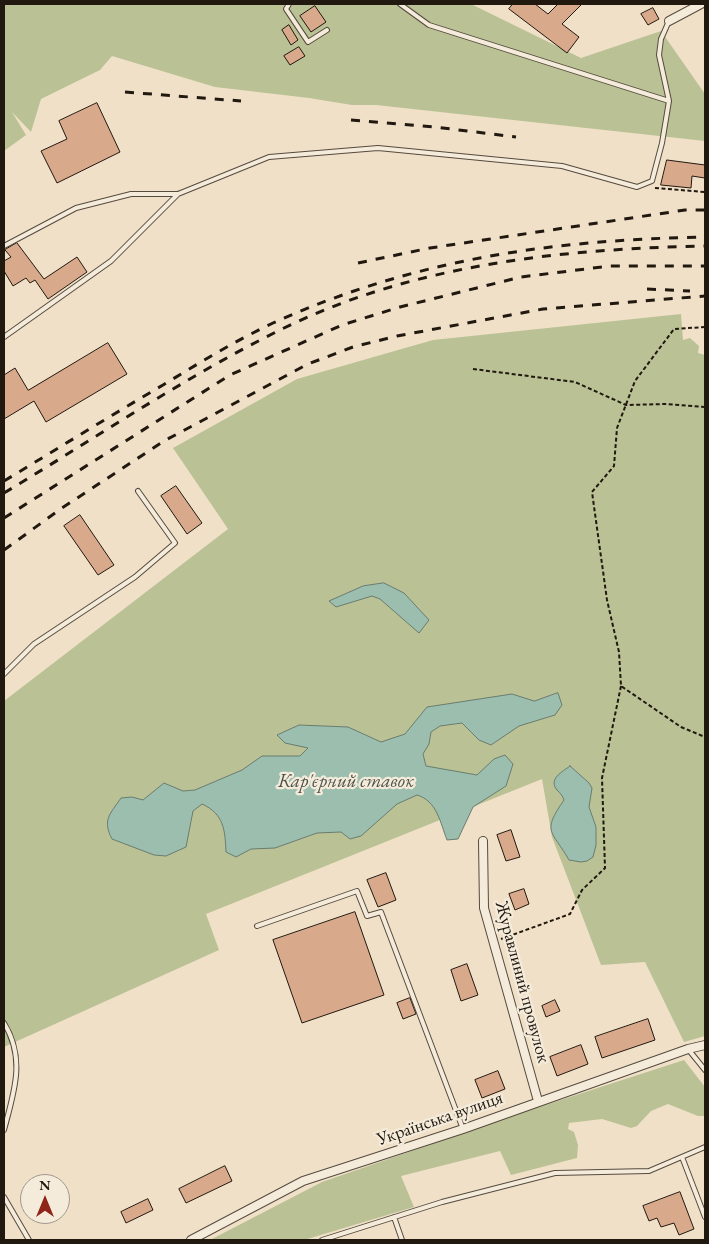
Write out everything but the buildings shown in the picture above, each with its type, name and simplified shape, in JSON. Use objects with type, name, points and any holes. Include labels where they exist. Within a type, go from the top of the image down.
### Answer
[{"type":"street","points":[[669,22],[701,4]]},
{"type":"street","name":"Журавлиний провулок","points":[[483,841],[484,908],[538,1101]]},
{"type":"street","name":"Українська вулиця","points":[[191,1240],[303,1181],[463,1129],[538,1101],[688,1049],[705,1045]]},
{"type":"lane","points":[[289,4],[286,9],[308,42],[327,30]]},
{"type":"lane","points":[[400,4],[428,25],[669,102]]},
{"type":"lane","points":[[4,246],[76,208],[131,194],[178,194],[269,157],[378,148],[562,166],[637,187],[652,181],[662,143],[669,102],[659,55],[661,39],[669,22]]},
{"type":"lane","points":[[4,337],[111,260],[178,194]]},
{"type":"lane","points":[[4,674],[34,644],[134,577],[175,543],[138,491]]},
{"type":"lane","points":[[257,926],[357,891],[366,916],[381,912],[463,1129]]},
{"type":"lane","points":[[4,1022],[16,1049],[16,1082],[4,1130]]},
{"type":"lane","points":[[688,1049],[705,1070]]},
{"type":"lane","points":[[322,1240],[442,1202],[555,1173],[649,1171],[705,1147]]},
{"type":"lane","points":[[682,1157],[705,1217]]},
{"type":"lane","points":[[4,1197],[29,1240]]},
{"type":"lane","points":[[394,1217],[402,1240]]},
{"type":"path","points":[[637,187],[705,192]]},
{"type":"path","points":[[493,942],[570,914],[582,890],[605,868],[602,778],[621,686],[619,652],[607,600],[592,492],[614,466],[618,428],[635,381],[674,329],[705,327]]},
{"type":"path","points":[[473,369],[575,382],[626,406],[667,404],[705,408]]},
{"type":"path","points":[[621,686],[681,727],[705,738]]},
{"type":"shaded area","points":[[4,4],[471,4],[581,58],[661,31],[705,94],[705,141],[376,105],[352,105],[215,87],[112,56],[100,70],[41,99],[31,132],[12,112],[26,135],[4,151]]},
{"type":"shaded area","points":[[681,314],[683,340],[690,338],[699,346],[698,353],[705,355],[705,1036],[684,1042],[645,962],[601,965],[552,837],[542,779],[206,914],[219,950],[4,1047],[4,701],[228,529],[173,448],[297,379],[433,340]]},
{"type":"shaded area","points":[[684,1060],[705,1087],[705,1116],[698,1116],[668,1104],[651,1111],[637,1126],[631,1128],[602,1119],[569,1123],[568,1129],[574,1132],[578,1145],[577,1158],[511,1175],[500,1151],[401,1176],[414,1207],[304,1240],[210,1240],[322,1182],[536,1108]]},
{"type":"water","points":[[384,583],[404,593],[429,620],[419,633],[380,599],[372,596],[336,607],[329,601],[363,586]]},
{"type":"water","name":"Кар'єрний ставок","points":[[558,693],[562,705],[555,715],[519,726],[491,745],[479,740],[462,723],[440,726],[431,732],[429,744],[423,754],[426,766],[477,775],[494,759],[505,755],[513,764],[506,786],[473,807],[458,839],[447,840],[440,819],[433,807],[424,798],[417,795],[397,804],[361,836],[350,839],[341,832],[317,833],[275,848],[251,849],[236,857],[226,852],[224,830],[219,818],[202,804],[193,811],[186,847],[166,856],[154,855],[112,839],[109,832],[109,817],[121,798],[132,797],[143,800],[164,783],[183,791],[195,790],[242,770],[262,756],[300,756],[308,748],[285,743],[277,735],[299,725],[348,727],[381,742],[405,734],[427,707],[512,694],[534,701]]},
{"type":"water","points":[[570,766],[592,788],[589,807],[596,827],[596,845],[593,857],[581,862],[569,860],[554,837],[551,826],[564,800],[554,782],[560,773]]},
{"type":"railway","points":[[125,92],[241,101]]},
{"type":"railway","points":[[351,120],[435,127],[516,137]]},
{"type":"railway","points":[[358,263],[430,248],[685,210],[705,210]]},
{"type":"railway","points":[[4,481],[204,360],[273,323],[326,301],[431,268],[484,257],[592,243],[705,237]]},
{"type":"railway","points":[[4,493],[206,369],[276,332],[326,309],[378,291],[431,276],[485,265],[595,251],[705,246]]},
{"type":"railway","points":[[4,518],[230,375],[342,325],[400,307],[521,277],[610,266],[705,266]]},
{"type":"railway","points":[[647,289],[690,291]]},
{"type":"railway","points":[[4,550],[62,508],[164,441],[308,364],[353,347],[397,336],[543,309],[705,296]]}]
